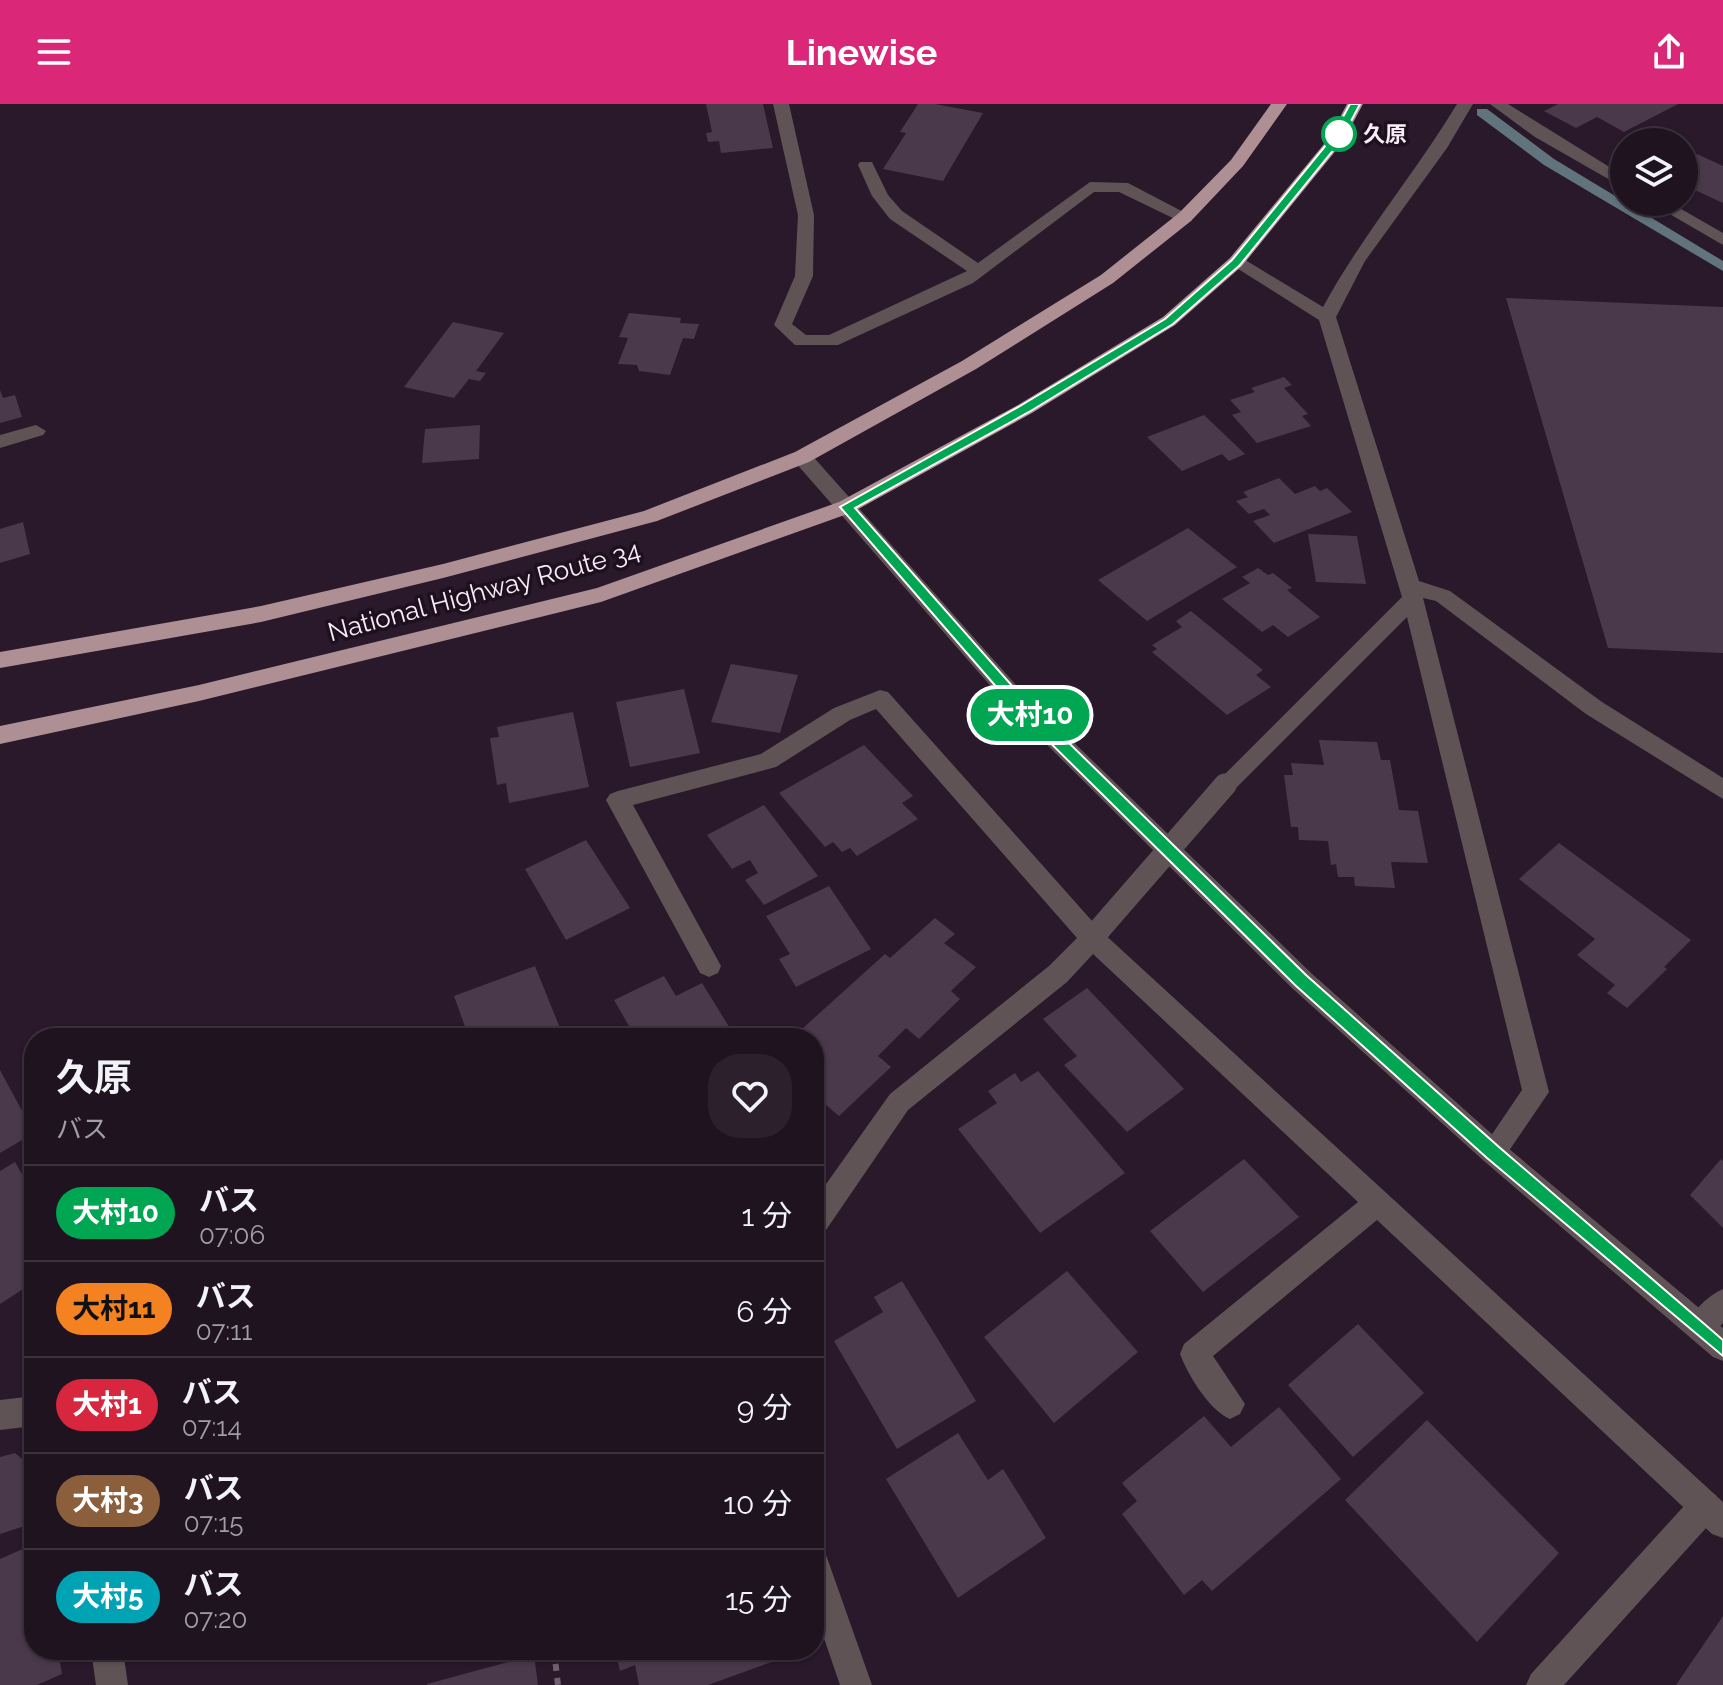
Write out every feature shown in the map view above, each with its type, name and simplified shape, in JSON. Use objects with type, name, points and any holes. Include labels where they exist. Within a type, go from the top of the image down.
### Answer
[{"type":"highway","name":"National Highway Route 34","points":[[0,660],[261,614],[443,571],[650,516],[802,457],[969,365],[1107,279],[1185,217],[1237,163],[1279,104]]},
{"type":"highway","name":"National Highway Route 34","points":[[0,735],[199,693],[601,595],[846,507],[1025,409],[1169,321],[1236,262],[1336,140],[1355,104]]},
{"type":"street","points":[[781,104],[806,215],[804,276],[783,325],[801,341],[832,341],[967,279],[1090,187],[1122,187],[1185,217]]},
{"type":"street","points":[[1327,317],[1357,260],[1439,148],[1465,104]]},
{"type":"street","points":[[1498,104],[1541,134],[1610,175]]},
{"type":"street","points":[[866,165],[880,196],[896,215],[977,270]]},
{"type":"street","points":[[1681,216],[1723,240]]},
{"type":"street","points":[[1236,262],[1327,317],[1411,593],[1536,1092],[1493,1152]]},
{"type":"street","points":[[0,442],[36,431]]},
{"type":"street","points":[[802,457],[1017,701],[1301,980],[1493,1152],[1723,1347]]},
{"type":"street","points":[[824,1210],[899,1102],[1058,974],[1225,785],[1411,593]]},
{"type":"street","points":[[1411,593],[1443,596],[1594,708],[1723,790]]},
{"type":"street","points":[[709,966],[618,800],[768,761],[842,714],[880,698],[1092,938],[1714,1515],[1542,1685]]},
{"type":"street","points":[[1230,1404],[1194,1354],[1377,1203]]},
{"type":"street","points":[[1700,1327],[1723,1303]]},
{"type":"street","points":[[0,1415],[24,1411]]},
{"type":"street","points":[[824,1592],[856,1685]]},
{"type":"street","points":[[108,1660],[112,1685]]},
{"type":"path","points":[[555,1660],[558,1685]]},
{"type":"building","points":[[706,104],[763,104],[773,148],[721,153],[719,141],[708,142],[706,133],[712,132]]},
{"type":"building","points":[[918,104],[983,113],[943,181],[883,169],[906,133],[900,132]]},
{"type":"building","points":[[1558,104],[1678,104],[1632,128],[1617,128],[1597,117],[1576,128],[1544,111]]},
{"type":"building","points":[[1698,154],[1723,166],[1723,203],[1698,191]]},
{"type":"building","points":[[1506,298],[1723,307],[1723,653],[1608,648]]},
{"type":"building","points":[[629,313],[681,318],[680,323],[699,324],[694,339],[683,338],[670,375],[639,371],[637,365],[618,364],[628,338],[619,337]]},
{"type":"building","points":[[453,322],[504,333],[476,371],[486,373],[480,381],[469,379],[454,398],[404,387]]},
{"type":"building","points":[[1284,377],[1292,385],[1284,388],[1308,414],[1302,416],[1311,426],[1257,443],[1232,415],[1241,412],[1230,400],[1255,392],[1251,388]]},
{"type":"building","points":[[0,390],[3,398],[15,395],[22,417],[0,423]]},
{"type":"building","points":[[1204,415],[1245,454],[1229,461],[1222,454],[1182,471],[1147,437]]},
{"type":"building","points":[[480,425],[479,459],[422,463],[425,429]]},
{"type":"building","points":[[1279,478],[1295,494],[1315,486],[1320,491],[1327,488],[1352,512],[1274,543],[1253,521],[1270,515],[1264,509],[1249,514],[1236,501],[1248,497],[1243,492]]},
{"type":"building","points":[[23,522],[30,554],[0,563],[0,529]]},
{"type":"building","points":[[1188,528],[1237,567],[1147,621],[1098,580]]},
{"type":"building","points":[[1308,534],[1357,536],[1366,584],[1316,582]]},
{"type":"building","points":[[1258,568],[1268,575],[1273,573],[1292,588],[1287,590],[1320,617],[1288,637],[1273,625],[1262,632],[1222,599],[1250,583],[1242,577]]},
{"type":"building","points":[[1191,611],[1263,670],[1256,675],[1271,687],[1227,715],[1152,652],[1157,649],[1152,645],[1182,627],[1176,621]]},
{"type":"building","points":[[731,664],[798,675],[780,733],[711,722]]},
{"type":"building","points":[[684,689],[700,753],[630,767],[616,702]]},
{"type":"building","points":[[573,712],[589,787],[509,803],[506,783],[497,785],[490,738],[499,737],[497,727]]},
{"type":"building","points":[[1319,740],[1377,742],[1381,760],[1390,760],[1399,810],[1418,811],[1428,863],[1391,862],[1395,888],[1355,886],[1354,877],[1338,877],[1336,864],[1331,865],[1328,841],[1299,840],[1298,827],[1291,827],[1284,775],[1293,775],[1291,763],[1324,765]]},
{"type":"building","points":[[864,745],[913,796],[902,803],[918,819],[857,856],[850,848],[842,852],[833,842],[825,847],[779,793]]},
{"type":"building","points":[[764,805],[818,876],[764,905],[745,880],[758,873],[750,860],[732,869],[707,835]]},
{"type":"building","points":[[586,840],[630,908],[566,940],[525,869]]},
{"type":"building","points":[[1559,843],[1691,940],[1627,1008],[1607,993],[1615,985],[1577,955],[1595,939],[1519,879]]},
{"type":"building","points":[[829,886],[871,949],[796,987],[779,959],[790,954],[766,916]]},
{"type":"building","points":[[935,918],[955,934],[944,943],[976,967],[951,991],[960,999],[919,1039],[906,1028],[878,1056],[891,1067],[839,1116],[824,1103],[824,1028],[803,1028],[885,954],[890,958]]},
{"type":"building","points":[[535,966],[560,1028],[465,1028],[454,996]]},
{"type":"building","points":[[664,976],[676,996],[702,983],[730,1028],[630,1028],[614,1000]]},
{"type":"building","points":[[1087,988],[1184,1089],[1127,1132],[1064,1065],[1077,1056],[1043,1019]]},
{"type":"building","points":[[0,1070],[24,1114],[24,1139],[0,1153]]},
{"type":"building","points":[[1038,1071],[1125,1173],[1040,1233],[958,1129],[997,1103],[988,1091],[1015,1073],[1021,1082]]},
{"type":"building","points":[[1244,1159],[1299,1217],[1203,1292],[1150,1231]]},
{"type":"building","points":[[1721,1159],[1723,1161],[1723,1228],[1690,1195]]},
{"type":"building","points":[[15,1162],[24,1178],[24,1288],[0,1304],[0,1171]]},
{"type":"building","points":[[1067,1271],[1138,1352],[1054,1423],[984,1337]]},
{"type":"building","points":[[902,1281],[976,1401],[897,1449],[834,1341],[883,1312],[874,1297]]},
{"type":"building","points":[[1358,1324],[1424,1393],[1353,1457],[1288,1385]]},
{"type":"building","points":[[1279,1407],[1341,1479],[1212,1591],[1202,1580],[1184,1595],[1122,1514],[1137,1501],[1122,1483],[1204,1416],[1231,1447]]},
{"type":"building","points":[[1427,1420],[1559,1553],[1477,1642],[1345,1500]]},
{"type":"building","points":[[958,1433],[988,1480],[1003,1469],[1046,1538],[958,1598],[886,1479]]},
{"type":"building","points":[[15,1453],[24,1461],[24,1526],[0,1534],[0,1457]]},
{"type":"building","points":[[24,1548],[24,1660],[60,1660],[62,1674],[37,1685],[0,1685],[0,1559]]},
{"type":"building","points":[[1723,1616],[1723,1685],[1676,1685]]},
{"type":"building","points":[[516,1660],[535,1660],[538,1685],[427,1685]]},
{"type":"building","points":[[617,1660],[777,1660],[708,1685],[639,1685],[635,1665],[620,1671]]},
{"type":"waterway","points":[[1482,112],[1549,162],[1723,267]]},
{"type":"bus line","name":"大村10","points":[[1355,104],[1336,140],[1236,262],[1169,321],[1025,409],[846,507],[1017,701],[1301,980],[1493,1152],[1723,1347]]},
{"type":"place","name":"久原","points":[[1339,134]]}]
